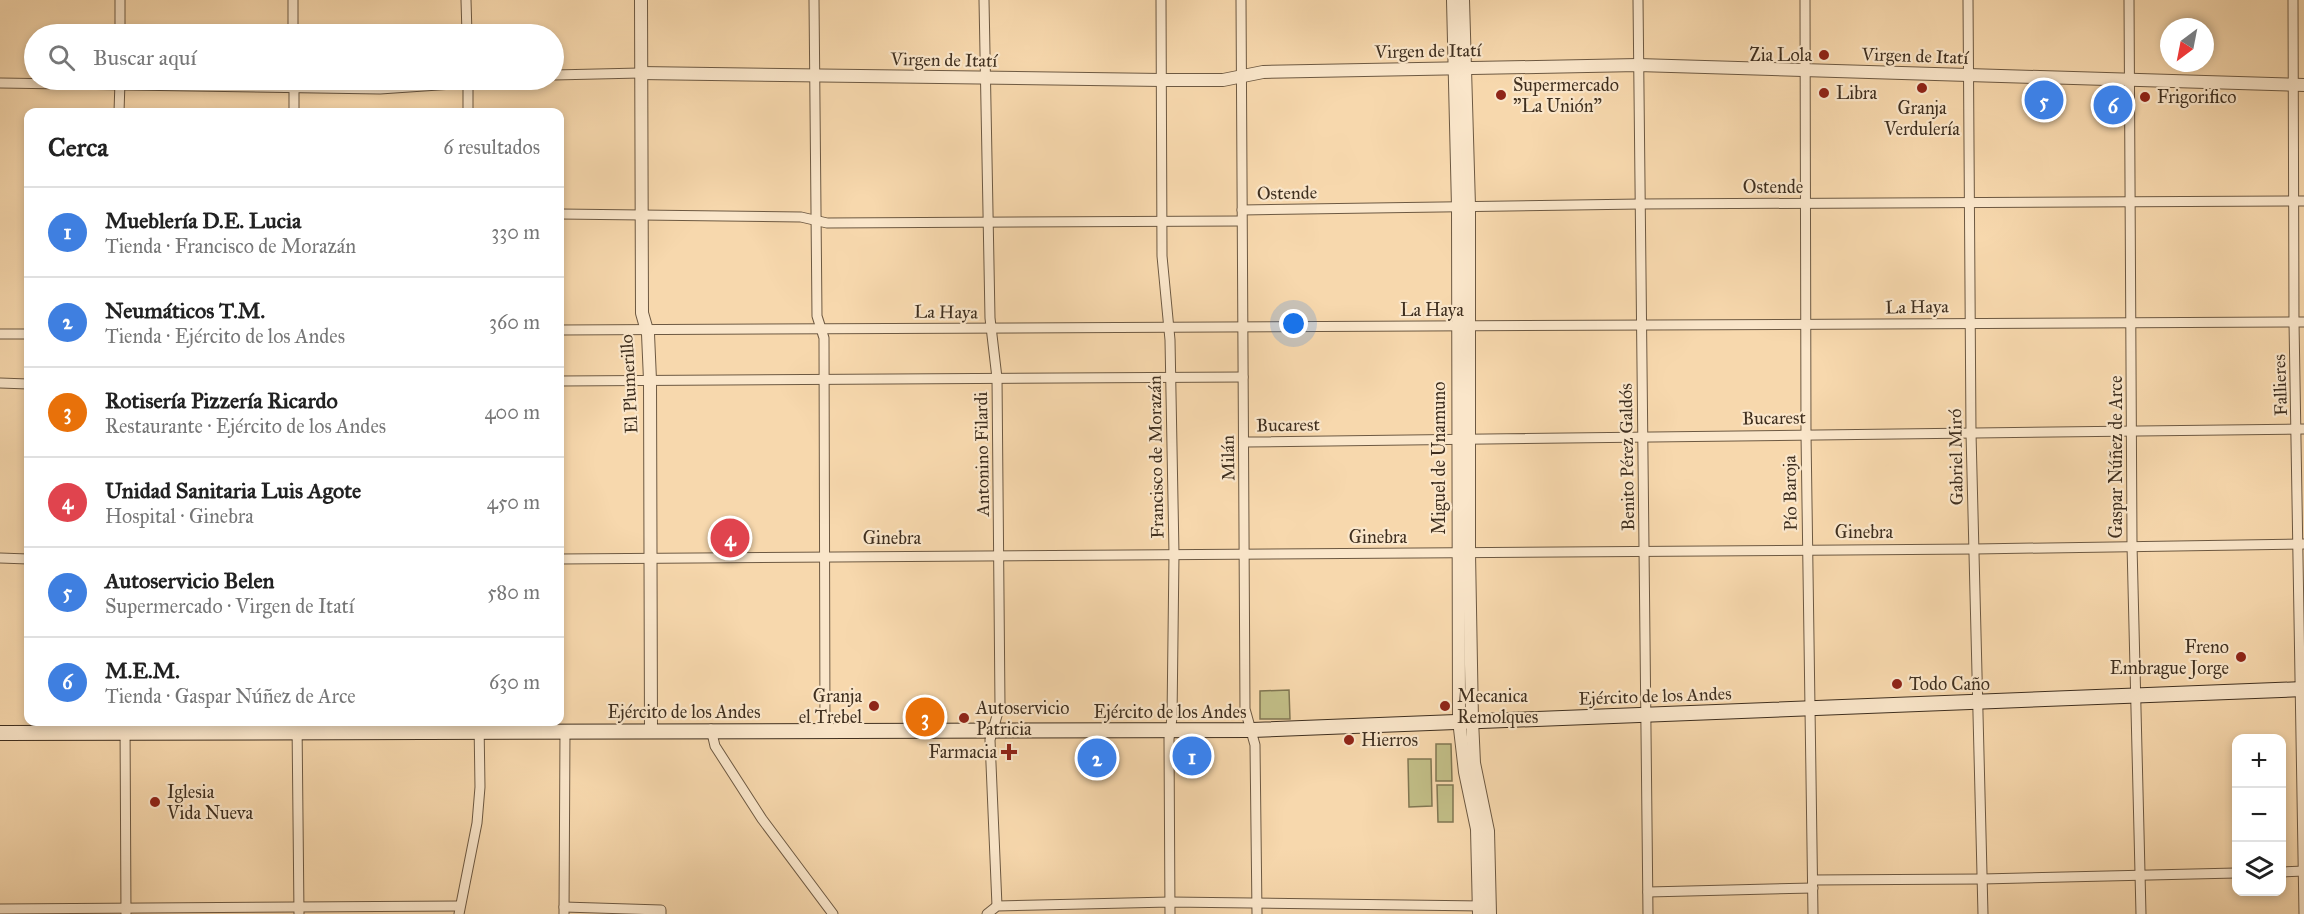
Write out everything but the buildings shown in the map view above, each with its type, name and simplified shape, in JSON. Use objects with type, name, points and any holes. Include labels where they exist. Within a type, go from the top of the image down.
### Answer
[{"type":"main road","name":"Ejército de los Andes","points":[[0,733],[125,727],[479,726],[565,730],[1252,730],[2302,689]]},
{"type":"street","points":[[120,0],[120,24]]},
{"type":"street","points":[[293,0],[293,24]]},
{"type":"street","points":[[466,0],[467,24]]},
{"type":"street","name":"El Plumerillo","points":[[640,0],[642,313],[646,328],[650,380],[651,730]]},
{"type":"street","points":[[814,0],[817,316],[824,338],[825,731]]},
{"type":"street","name":"Antonino Filardi","points":[[984,0],[992,330],[997,378],[1000,705],[991,748],[997,906]]},
{"type":"street","name":"Francisco de Morazán","points":[[1161,0],[1162,220],[1171,377],[1174,554],[1170,914]]},
{"type":"street","name":"Milán","points":[[1241,0],[1245,709],[1255,745],[1257,914]]},
{"type":"street","name":"Miguel de Unamuno","points":[[1453,0],[1459,69],[1463,206],[1465,772],[1477,829],[1485,910]]},
{"type":"street","name":"Miguel de Unamuno","points":[[1459,69],[1462,0]]},
{"type":"street","name":"Benito Pérez Galdós","points":[[1638,0],[1648,715],[1648,914]]},
{"type":"street","name":"Pío Baroja","points":[[1805,0],[1805,325],[1813,914]]},
{"type":"street","name":"Gabriel Miró","points":[[1968,0],[1971,433],[1983,914]]},
{"type":"street","name":"Gaspar Núñez de Arce","points":[[2129,0],[2133,322],[2132,545],[2141,914]]},
{"type":"street","name":"Fallieres","points":[[2293,0],[2300,85],[2299,322],[2304,914]]},
{"type":"street","name":"Virgen de Itatí","points":[[564,75],[815,75],[1162,81],[1223,80],[1263,72],[1638,65],[2300,85]]},
{"type":"street","points":[[0,84],[24,84]]},
{"type":"street","points":[[119,108],[120,90]]},
{"type":"street","points":[[294,90],[294,108]]},
{"type":"street","points":[[467,90],[468,108]]},
{"type":"street","name":"Ostende","points":[[1242,210],[1640,204],[1971,202],[2132,204],[2300,201]]},
{"type":"street","name":"Ostende","points":[[564,214],[801,217],[827,223],[1241,221]]},
{"type":"street","name":"La Haya","points":[[564,330],[820,327],[992,330],[1168,326],[2299,322]]},
{"type":"street","points":[[0,334],[24,334]]},
{"type":"street","points":[[564,381],[1243,377]]},
{"type":"street","points":[[0,383],[24,384]]},
{"type":"street","name":"Bucarest","points":[[1245,442],[2301,429]]},
{"type":"street","name":"Ginebra","points":[[564,559],[826,555],[1245,555],[1975,549],[2301,544]]},
{"type":"street","points":[[0,558],[24,559]]},
{"type":"street","points":[[0,909],[459,910],[477,822],[480,787],[479,726]]},
{"type":"street","points":[[125,727],[126,911]]},
{"type":"street","points":[[297,727],[299,910]]},
{"type":"street","points":[[711,729],[715,746],[762,819],[833,914]]},
{"type":"street","points":[[565,730],[564,910],[661,912]]},
{"type":"street","points":[[2286,872],[2304,871]]},
{"type":"street","points":[[1648,892],[1813,884],[2232,873]]},
{"type":"street","points":[[987,914],[997,906],[1170,902],[1485,910]]},
{"type":"shaded area","points":[[1289,690],[1290,719],[1260,719],[1260,691]]},
{"type":"shaded area","points":[[1436,744],[1451,744],[1452,781],[1436,781]]},
{"type":"shaded area","points":[[1408,759],[1431,759],[1432,806],[1409,807]]},
{"type":"shaded area","points":[[1437,785],[1453,785],[1453,822],[1438,822]]},
{"type":"place","name":"Zia Lola","points":[[1824,55]]},
{"type":"place","name":"Granja Verdulería","points":[[1922,88]]},
{"type":"place","name":"Libra","points":[[1824,93]]},
{"type":"place","name":"Supermercado \"La Unión\"","points":[[1501,95]]},
{"type":"place","name":"Frigorifico","points":[[2145,97]]},
{"type":"place","name":"Autoservicio Belen","points":[[2044,100]]},
{"type":"place","name":"M.E.M.","points":[[2113,105]]},
{"type":"place","name":"Unidad Sanitaria Luis Agote","points":[[730,538]]},
{"type":"place","name":"Freno Embrague Jorge","points":[[2241,657]]},
{"type":"place","name":"Todo Caño","points":[[1897,684]]},
{"type":"place","name":"Granja el Trebel","points":[[874,706]]},
{"type":"place","name":"Mecanica Remolques","points":[[1445,706]]},
{"type":"place","name":"Rotisería Pizzería Ricardo","points":[[925,717]]},
{"type":"place","name":"Autoservicio Patricia","points":[[964,718]]},
{"type":"place","name":"Hierros","points":[[1349,740]]},
{"type":"place","name":"Farmacia","points":[[1009,752]]},
{"type":"place","name":"Mueblería D.E. Lucia","points":[[1192,756]]},
{"type":"place","name":"Neumáticos T.M.","points":[[1097,758]]},
{"type":"place","name":"Iglesia Vida Nueva","points":[[155,802]]}]
